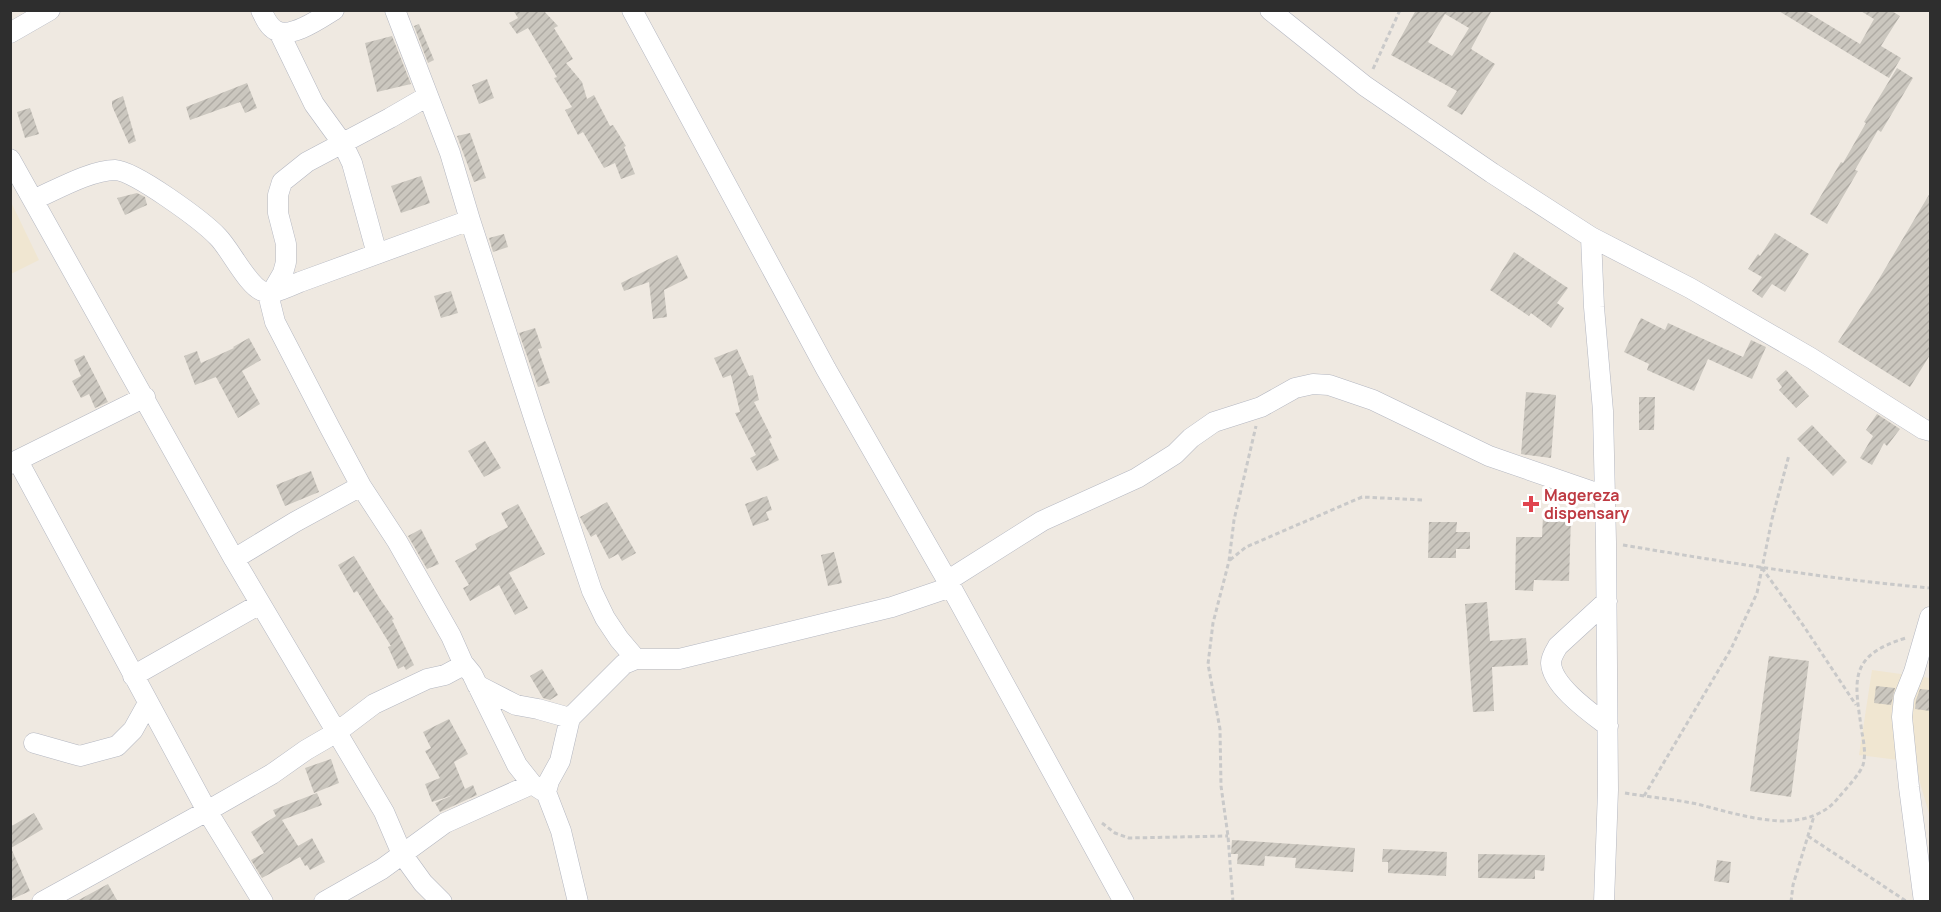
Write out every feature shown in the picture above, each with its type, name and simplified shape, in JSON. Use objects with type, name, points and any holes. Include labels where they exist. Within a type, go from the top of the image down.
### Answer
[{"type":"street","points":[[10,33],[30,15],[50,10]]},
{"type":"street","points":[[261,10],[268,22],[279,32],[314,104],[343,144],[352,163],[376,254]]},
{"type":"street","points":[[279,32],[295,31],[334,10]]},
{"type":"street","points":[[395,10],[450,153],[592,591],[605,618],[636,659]]},
{"type":"street","points":[[632,10],[826,369],[949,584],[1124,902]]},
{"type":"street","points":[[1270,10],[1365,86],[1591,237],[1690,288],[1778,338],[1923,429],[1930,431]]},
{"type":"street","points":[[428,96],[307,162],[282,182],[278,195],[278,213],[286,244],[286,262],[283,273],[272,292],[270,302],[275,322],[361,486],[397,541],[451,636],[518,765],[539,788],[561,831],[578,902]]},
{"type":"street","points":[[10,159],[234,559],[384,812],[402,854],[423,884],[435,892],[442,902]]},
{"type":"street","points":[[33,200],[97,173],[116,170],[134,176],[177,204],[217,235],[232,252],[255,288],[264,292],[272,292],[470,219]]},
{"type":"street","points":[[1591,237],[1594,307],[1603,411],[1606,542],[1608,790],[1604,902]]},
{"type":"street","points":[[324,902],[382,869],[445,823],[539,788],[549,782],[560,761],[570,718],[624,664],[636,659],[679,659],[892,607],[949,584],[1042,521],[1137,478],[1174,454],[1207,426],[1261,407],[1304,385],[1329,386],[1383,405],[1488,456],[1605,496]]},
{"type":"street","points":[[145,397],[14,463],[207,811],[263,902]]},
{"type":"street","points":[[234,559],[361,486]]},
{"type":"street","points":[[1607,601],[1558,646],[1551,664],[1562,686],[1608,726]]},
{"type":"street","points":[[134,676],[260,603]]},
{"type":"street","points":[[1924,902],[1902,717],[1904,697],[1929,626]]},
{"type":"street","points":[[42,902],[207,811],[337,732],[374,704],[427,679],[445,675],[458,669],[463,663]]},
{"type":"street","points":[[477,685],[516,705],[570,718]]},
{"type":"street","points":[[34,744],[80,756],[117,746],[133,730],[148,703]]},
{"type":"path","points":[[1365,86],[1400,10]]},
{"type":"path","points":[[1233,902],[1228,836],[1221,786],[1220,729],[1208,664],[1213,623],[1229,561],[1242,480],[1261,407]]},
{"type":"path","points":[[1644,796],[1731,649],[1757,593],[1772,519],[1789,455]]},
{"type":"path","points":[[1229,561],[1246,547],[1362,497],[1423,500]]},
{"type":"path","points":[[1606,542],[1762,568],[1862,582],[1930,588]]},
{"type":"path","points":[[1762,568],[1857,705]]},
{"type":"path","points":[[1608,790],[1783,821],[1814,816],[1831,807],[1863,766],[1864,747],[1856,686],[1861,669],[1871,654],[1887,644],[1929,626]]},
{"type":"path","points":[[1791,902],[1793,885],[1814,816]]},
{"type":"path","points":[[1098,819],[1115,832],[1129,838],[1228,836]]},
{"type":"path","points":[[1808,836],[1906,902]]},
{"type":"shaded area","points":[[11,202],[39,260],[10,274]]},
{"type":"shaded area","points":[[1872,670],[1930,678],[1930,817],[1914,762],[1859,755]]},
{"type":"building","points":[[513,10],[543,10],[558,26],[554,28],[573,59],[566,63],[582,82],[587,99],[594,95],[610,126],[613,125],[626,146],[624,147],[635,174],[621,179],[615,163],[604,168],[583,132],[578,135],[565,110],[572,107],[528,28],[517,34],[509,23],[518,18]]},
{"type":"building","points":[[1416,10],[1492,10],[1471,49],[1495,64],[1462,115],[1447,106],[1457,91],[1391,55]],"holes":[[[1445,14],[1469,28],[1452,56],[1428,42]]]},
{"type":"building","points":[[1777,10],[1804,10],[1860,44],[1874,19],[1859,10],[1890,10],[1900,16],[1881,46],[1901,58],[1889,78]]},
{"type":"building","points":[[419,24],[434,60],[428,63],[414,26]]},
{"type":"building","points":[[392,36],[411,84],[377,92],[365,43]]},
{"type":"building","points":[[1897,68],[1913,78],[1881,132],[1878,130],[1855,170],[1858,171],[1827,224],[1810,214],[1841,162],[1843,163],[1866,123],[1864,122]]},
{"type":"building","points":[[487,79],[494,98],[479,104],[472,85]]},
{"type":"building","points":[[247,83],[257,108],[245,113],[240,102],[190,120],[186,107]]},
{"type":"building","points":[[123,96],[136,141],[129,144],[112,106],[112,101]]},
{"type":"building","points":[[30,108],[39,134],[25,138],[17,112]]},
{"type":"building","points":[[470,133],[486,178],[474,182],[457,136]]},
{"type":"building","points":[[421,176],[430,203],[401,213],[391,186]]},
{"type":"building","points":[[137,193],[145,197],[147,205],[125,215],[117,198]]},
{"type":"building","points":[[1930,193],[1930,355],[1910,387],[1838,342],[1876,284]]},
{"type":"building","points":[[1775,233],[1809,254],[1785,292],[1772,284],[1762,298],[1752,291],[1762,277],[1748,269],[1758,254],[1760,256]]},
{"type":"building","points":[[504,234],[508,247],[493,252],[489,238]]},
{"type":"building","points":[[1514,252],[1568,288],[1557,303],[1564,308],[1551,328],[1531,313],[1529,316],[1490,290]]},
{"type":"building","points":[[677,255],[688,278],[664,290],[667,317],[653,319],[649,282],[624,291],[621,283]]},
{"type":"building","points":[[451,291],[458,313],[441,318],[434,296]]},
{"type":"building","points":[[1641,318],[1665,330],[1668,323],[1743,357],[1751,340],[1766,347],[1752,379],[1708,359],[1694,391],[1647,370],[1649,364],[1624,352]]},
{"type":"building","points":[[535,328],[542,348],[538,349],[550,383],[538,387],[519,333]]},
{"type":"building","points":[[249,338],[261,360],[242,371],[260,404],[238,418],[216,377],[195,385],[184,356],[197,351],[201,363],[234,348]]},
{"type":"building","points":[[737,349],[749,376],[753,375],[759,400],[754,402],[772,438],[769,439],[779,460],[757,471],[750,458],[756,455],[735,413],[740,412],[731,375],[723,378],[714,358]]},
{"type":"building","points":[[84,355],[108,402],[95,408],[89,394],[81,398],[72,381],[81,376],[74,360]]},
{"type":"building","points":[[1786,370],[1809,396],[1796,408],[1779,390],[1782,387],[1776,379]]},
{"type":"building","points":[[1526,392],[1556,395],[1551,458],[1521,454]]},
{"type":"building","points":[[1639,397],[1655,397],[1654,430],[1639,430]]},
{"type":"building","points":[[1877,414],[1900,429],[1887,446],[1884,443],[1872,465],[1860,458],[1873,436],[1866,430]]},
{"type":"building","points":[[1812,425],[1847,462],[1833,476],[1797,439]]},
{"type":"building","points":[[485,441],[501,468],[484,477],[468,451]]},
{"type":"building","points":[[311,471],[319,492],[285,506],[276,485]]},
{"type":"building","points":[[767,496],[772,510],[766,512],[769,520],[753,526],[745,504]]},
{"type":"building","points":[[607,502],[636,553],[622,561],[618,554],[609,559],[596,534],[591,537],[580,517]]},
{"type":"building","points":[[518,504],[545,554],[509,573],[528,608],[515,615],[499,585],[470,601],[463,588],[469,585],[455,561],[477,549],[475,544],[508,527],[501,513]]},
{"type":"building","points":[[1543,516],[1571,517],[1569,581],[1534,580],[1533,591],[1515,590],[1516,537],[1542,537]]},
{"type":"building","points":[[1429,522],[1457,522],[1456,532],[1470,532],[1470,549],[1456,549],[1456,558],[1428,558]]},
{"type":"building","points":[[421,529],[439,564],[427,569],[408,536]]},
{"type":"building","points":[[834,552],[842,583],[828,586],[821,555]]},
{"type":"building","points":[[354,556],[394,619],[392,620],[414,665],[406,670],[404,666],[398,669],[388,647],[391,646],[357,591],[354,593],[338,565]]},
{"type":"building","points":[[1487,602],[1490,641],[1526,638],[1528,665],[1492,667],[1494,711],[1473,712],[1465,604]]},
{"type":"building","points":[[1769,656],[1809,661],[1791,797],[1750,791]]},
{"type":"building","points":[[542,669],[558,695],[550,700],[543,698],[530,676]]},
{"type":"building","points":[[1876,686],[1895,688],[1891,705],[1874,703]]},
{"type":"building","points":[[1920,689],[1930,690],[1930,711],[1915,709]]},
{"type":"building","points":[[449,719],[468,754],[454,762],[465,789],[473,785],[477,795],[440,812],[435,803],[453,795],[432,802],[425,784],[440,778],[425,751],[431,748],[423,732]]},
{"type":"building","points":[[331,759],[339,783],[314,793],[305,768]]},
{"type":"building","points":[[317,793],[322,805],[282,820],[298,846],[312,838],[325,862],[310,870],[300,857],[262,878],[251,860],[264,853],[251,832],[276,816],[273,810]]},
{"type":"building","points":[[34,813],[43,829],[11,848],[30,891],[10,900],[10,827]]},
{"type":"building","points":[[1232,840],[1355,848],[1353,872],[1295,868],[1296,858],[1265,856],[1264,866],[1237,864],[1238,854],[1231,854]]},
{"type":"building","points":[[1383,849],[1447,852],[1446,876],[1388,873],[1388,862],[1382,862]]},
{"type":"building","points":[[1478,854],[1545,855],[1544,871],[1535,870],[1535,879],[1478,878]]},
{"type":"building","points":[[1717,860],[1731,862],[1729,883],[1714,881]]},
{"type":"building","points":[[108,884],[118,902],[75,902]]},
{"type":"place","name":"Magereza dispensary","points":[[1531,504]]}]
